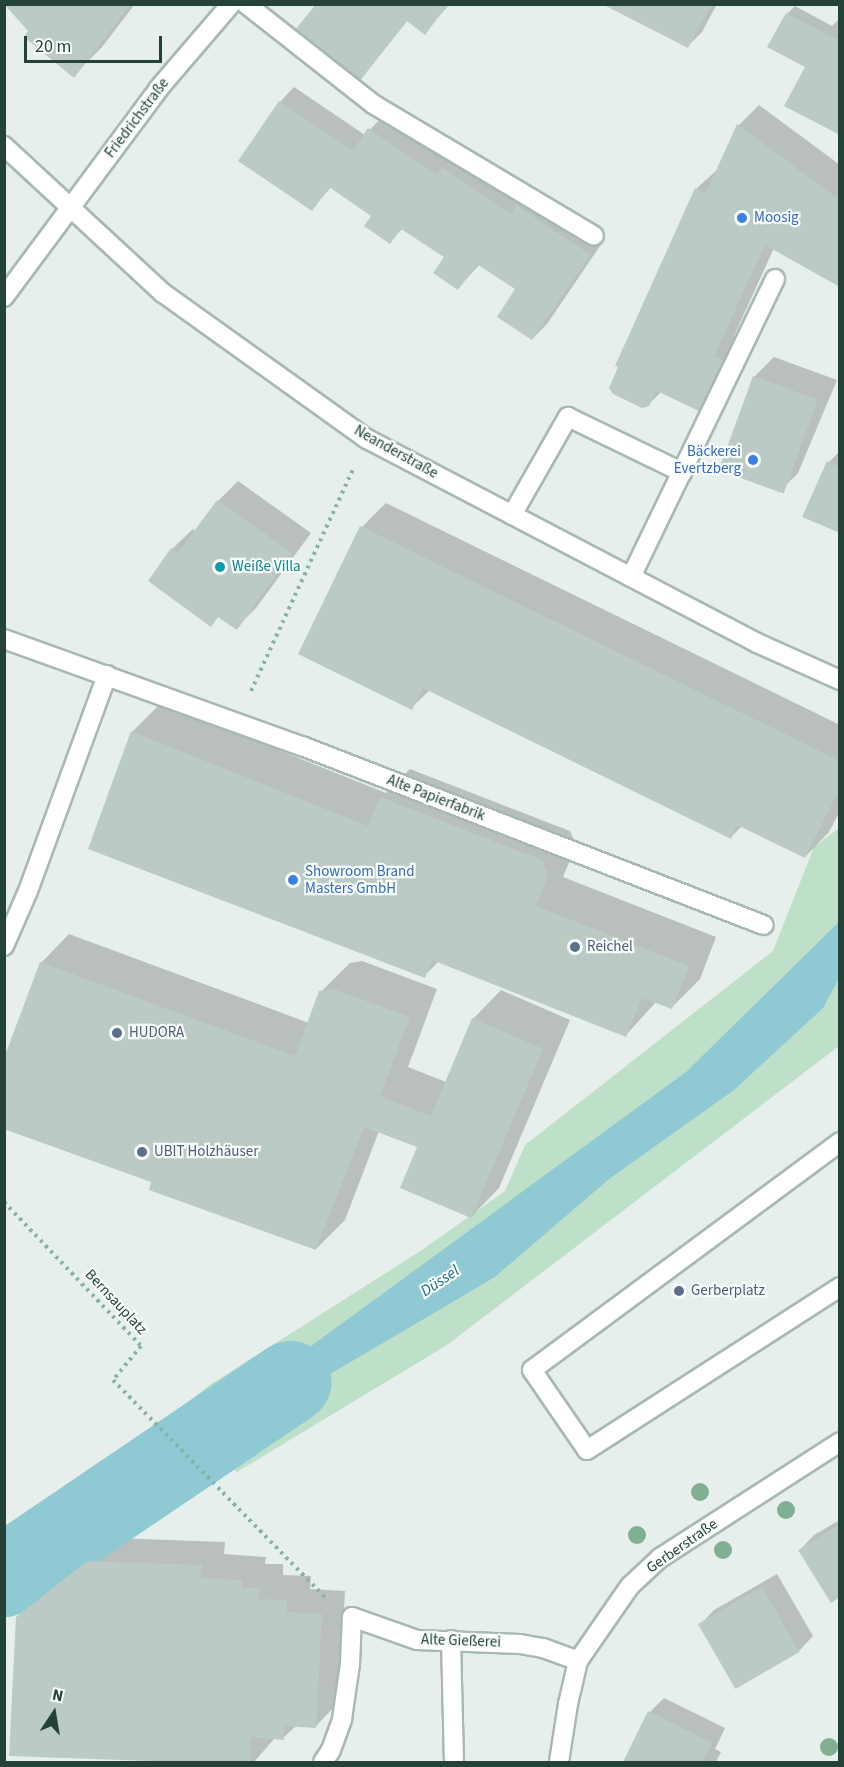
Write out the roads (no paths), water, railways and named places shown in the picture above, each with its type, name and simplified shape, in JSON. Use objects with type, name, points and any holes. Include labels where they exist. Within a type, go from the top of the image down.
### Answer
[{"type":"street","name":"Friedrichstraße","points":[[4,297],[159,88],[231,4]]},
{"type":"street","points":[[246,4],[373,104],[594,236]]},
{"type":"street","name":"Neanderstraße","points":[[4,146],[164,293],[367,439],[757,643],[840,680]]},
{"type":"street","points":[[631,577],[775,279]]},
{"type":"street","points":[[513,515],[568,417],[682,472]]},
{"type":"street","name":"Alte Papierfabrik","points":[[4,639],[237,722],[763,925]]},
{"type":"street","points":[[4,946],[28,891],[108,675]]},
{"type":"street","points":[[840,1142],[532,1370],[587,1450],[840,1287]]},
{"type":"street","name":"Gerberstraße","points":[[559,1762],[568,1704],[578,1661],[630,1586],[660,1558],[840,1442]]},
{"type":"street","name":"Alte Gießerei","points":[[323,1762],[331,1750],[342,1719],[350,1664],[352,1617],[417,1640],[520,1644],[543,1648],[578,1661]]},
{"type":"street","points":[[451,1640],[454,1762]]},
{"type":"water","points":[[839,922],[839,978],[823,1008],[734,1090],[609,1179],[495,1277],[332,1373],[208,1459],[188,1436],[686,1072]]},
{"type":"waterway","name":"Düssel","points":[[4,1576],[290,1382]]},
{"type":"place","name":"Moosig","points":[[742,218]]},
{"type":"place","name":"Bäckerei Evertzberg","points":[[753,460]]},
{"type":"place","name":"Weiße Villa","points":[[220,567]]},
{"type":"place","name":"Showroom Brand Masters GmbH","points":[[293,880]]},
{"type":"place","name":"Reichel","points":[[575,947]]},
{"type":"place","name":"HUDORA","points":[[117,1033]]},
{"type":"place","name":"UBIT Holzhäuser","points":[[142,1152]]},
{"type":"place","name":"Gerberplatz","points":[[679,1291]]}]
